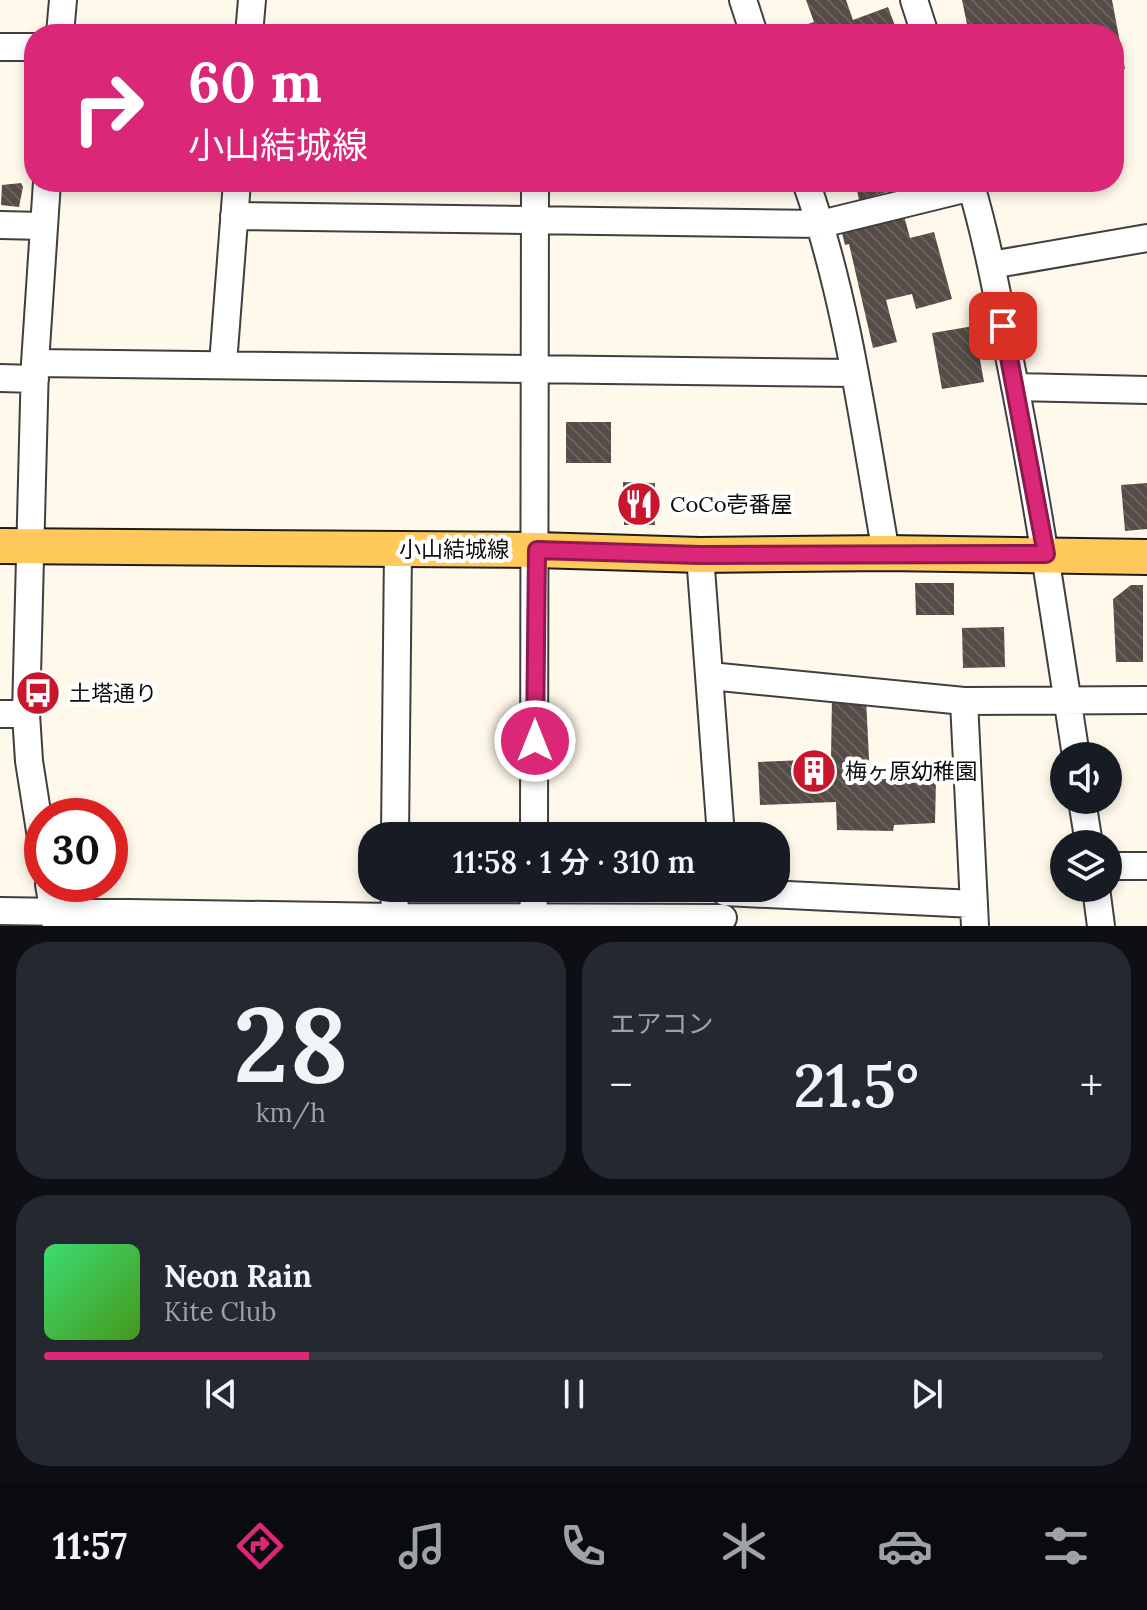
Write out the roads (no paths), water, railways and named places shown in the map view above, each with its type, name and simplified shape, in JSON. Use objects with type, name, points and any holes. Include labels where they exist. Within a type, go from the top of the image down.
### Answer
[{"type":"main road","name":"小山結城線","points":[[14,546],[1147,557]]},
{"type":"street","points":[[61,24],[63,0]]},
{"type":"street","points":[[250,24],[252,0]]},
{"type":"street","points":[[743,0],[751,24]]},
{"type":"street","points":[[914,0],[922,24]]},
{"type":"street","points":[[0,47],[24,47]]},
{"type":"street","points":[[35,798],[29,761],[13,714],[14,546],[35,371],[46,192]]},
{"type":"street","points":[[223,364],[236,192]]},
{"type":"street","points":[[534,822],[537,550],[535,192]]},
{"type":"street","points":[[810,192],[821,224],[854,373],[886,553]]},
{"type":"street","points":[[234,216],[821,224],[944,192]]},
{"type":"street","points":[[973,192],[991,265],[1046,554],[1074,742]]},
{"type":"street","points":[[0,225],[43,226]]},
{"type":"street","points":[[991,265],[1147,238]]},
{"type":"street","points":[[0,378],[35,371],[223,364],[854,373]]},
{"type":"street","points":[[1015,387],[1147,390]]},
{"type":"street","points":[[395,822],[398,549]]},
{"type":"street","points":[[700,555],[720,822]]},
{"type":"street","points":[[710,676],[964,701],[1147,700]]},
{"type":"street","points":[[0,911],[55,919],[394,922],[534,922],[723,906],[974,915],[964,701]]},
{"type":"street","points":[[1122,866],[1147,866]]},
{"type":"street","points":[[394,922],[395,902]]},
{"type":"street","points":[[1098,902],[1101,926]]},
{"type":"place","name":"CoCo壱番屋","points":[[639,504]]},
{"type":"place","name":"土塔通り","points":[[38,693]]},
{"type":"place","name":"梅ヶ原幼稚園","points":[[814,771]]}]
